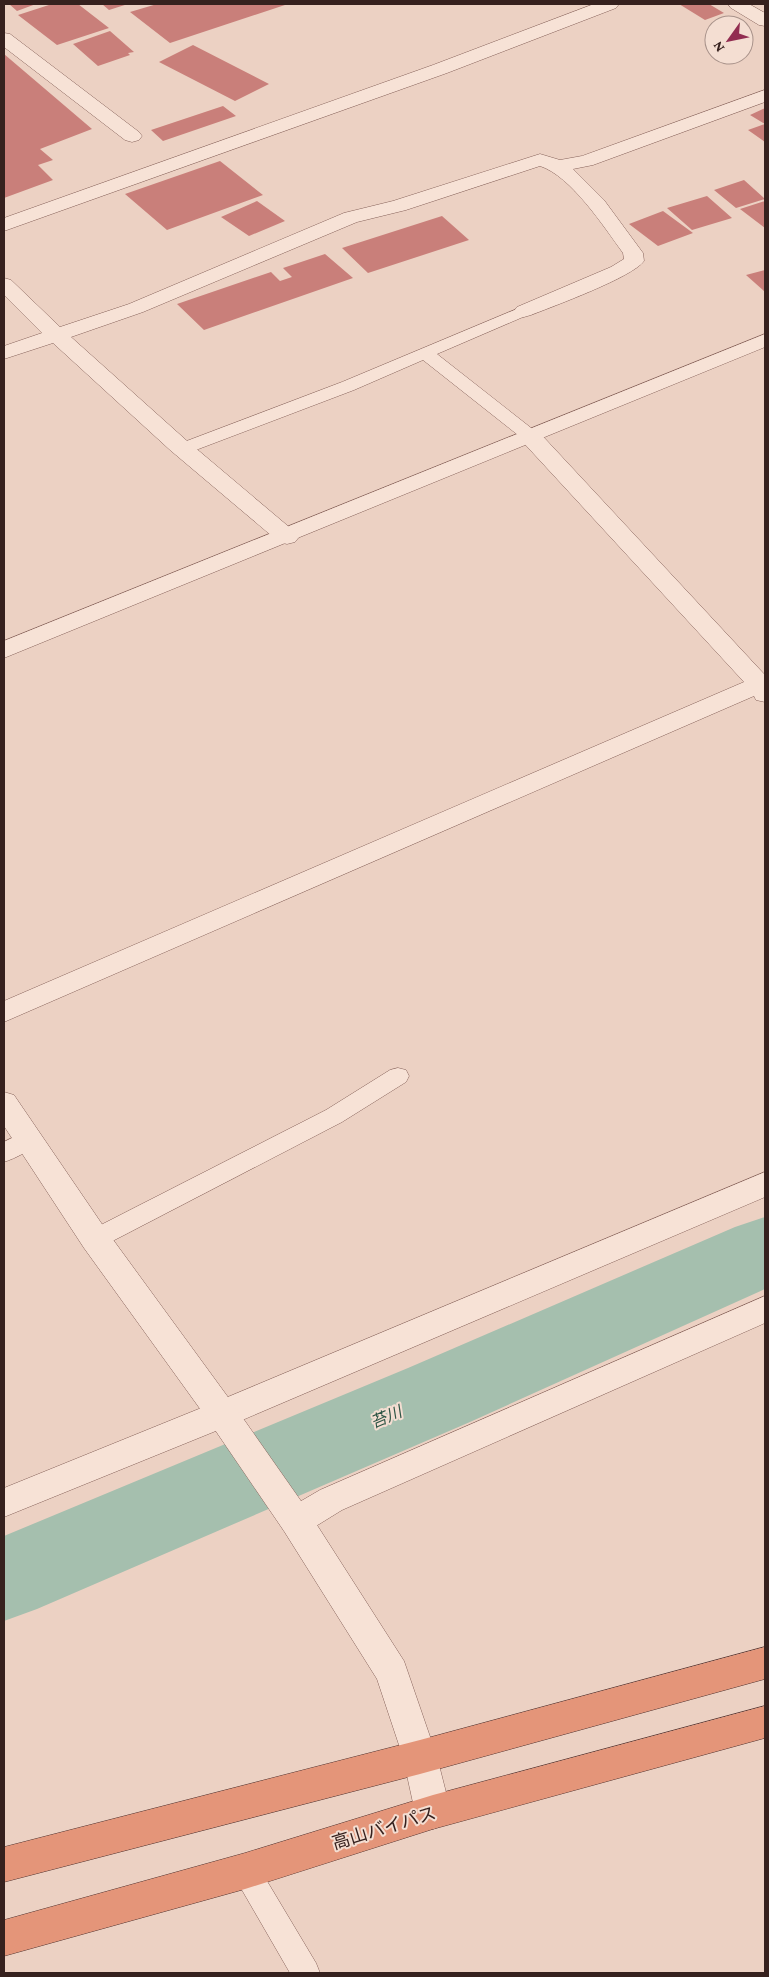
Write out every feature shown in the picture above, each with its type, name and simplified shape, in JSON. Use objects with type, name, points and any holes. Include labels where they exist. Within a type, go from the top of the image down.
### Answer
[{"type":"highway","points":[[4,1865],[420,1757],[765,1662]]},
{"type":"highway","name":"高山バイパス","points":[[4,1938],[245,1871],[433,1812],[765,1722]]},
{"type":"street","points":[[4,225],[440,69],[610,4]]},
{"type":"street","points":[[737,4],[765,21]]},
{"type":"street","points":[[4,38],[132,136]]},
{"type":"street","points":[[4,353],[136,308],[351,217],[399,206],[540,160],[559,166],[586,162],[765,96]]},
{"type":"street","points":[[524,311],[618,271],[634,261],[633,253],[597,204],[559,166]]},
{"type":"street","points":[[4,284],[56,336],[182,449],[287,537]]},
{"type":"street","points":[[4,650],[287,537],[529,435],[765,340]]},
{"type":"street","points":[[4,1012],[763,689],[529,435]]},
{"type":"street","points":[[4,1103],[16,1146],[95,1239],[228,1422],[291,1513],[392,1672],[420,1757],[433,1812]]},
{"type":"street","points":[[4,1503],[228,1422],[765,1184]]},
{"type":"street","points":[[291,1513],[330,1500],[765,1309]]},
{"type":"lane","points":[[182,449],[348,386],[524,311]]},
{"type":"lane","points":[[426,354],[529,435]]},
{"type":"lane","points":[[95,1239],[334,1116],[398,1076]]},
{"type":"lane","points":[[245,1871],[306,1973]]},
{"type":"building","points":[[9,4],[36,4],[17,11]]},
{"type":"building","points":[[52,4],[78,4],[109,28],[57,45],[18,15]]},
{"type":"building","points":[[102,4],[128,4],[109,10]]},
{"type":"building","points":[[157,4],[285,5],[170,43],[130,12]]},
{"type":"building","points":[[679,4],[709,4],[724,13],[704,15],[704,19]]},
{"type":"building","points":[[110,31],[134,52],[98,66],[73,44]]},
{"type":"building","points":[[193,45],[269,84],[235,101],[159,62]]},
{"type":"building","points":[[4,54],[92,129],[40,149],[53,160],[38,165],[53,180],[4,198]]},
{"type":"building","points":[[223,106],[236,116],[163,141],[151,130]]},
{"type":"building","points":[[765,108],[765,124],[750,115]]},
{"type":"building","points":[[765,124],[765,142],[748,130]]},
{"type":"building","points":[[220,161],[263,195],[167,230],[125,194]]},
{"type":"building","points":[[744,180],[765,199],[736,208],[714,190]]},
{"type":"building","points":[[707,196],[732,218],[692,230],[667,208]]},
{"type":"building","points":[[257,201],[285,221],[249,236],[221,217]]},
{"type":"building","points":[[765,201],[765,228],[740,209]]},
{"type":"building","points":[[663,211],[693,233],[658,246],[629,224]]},
{"type":"building","points":[[442,216],[469,240],[368,273],[342,248]]},
{"type":"building","points":[[325,254],[353,278],[204,330],[177,304],[271,272],[280,281],[292,277],[283,268]]},
{"type":"building","points":[[765,270],[765,292],[746,275]]},
{"type":"waterway","name":"苔川","points":[[4,1579],[439,1395],[765,1251]]}]
